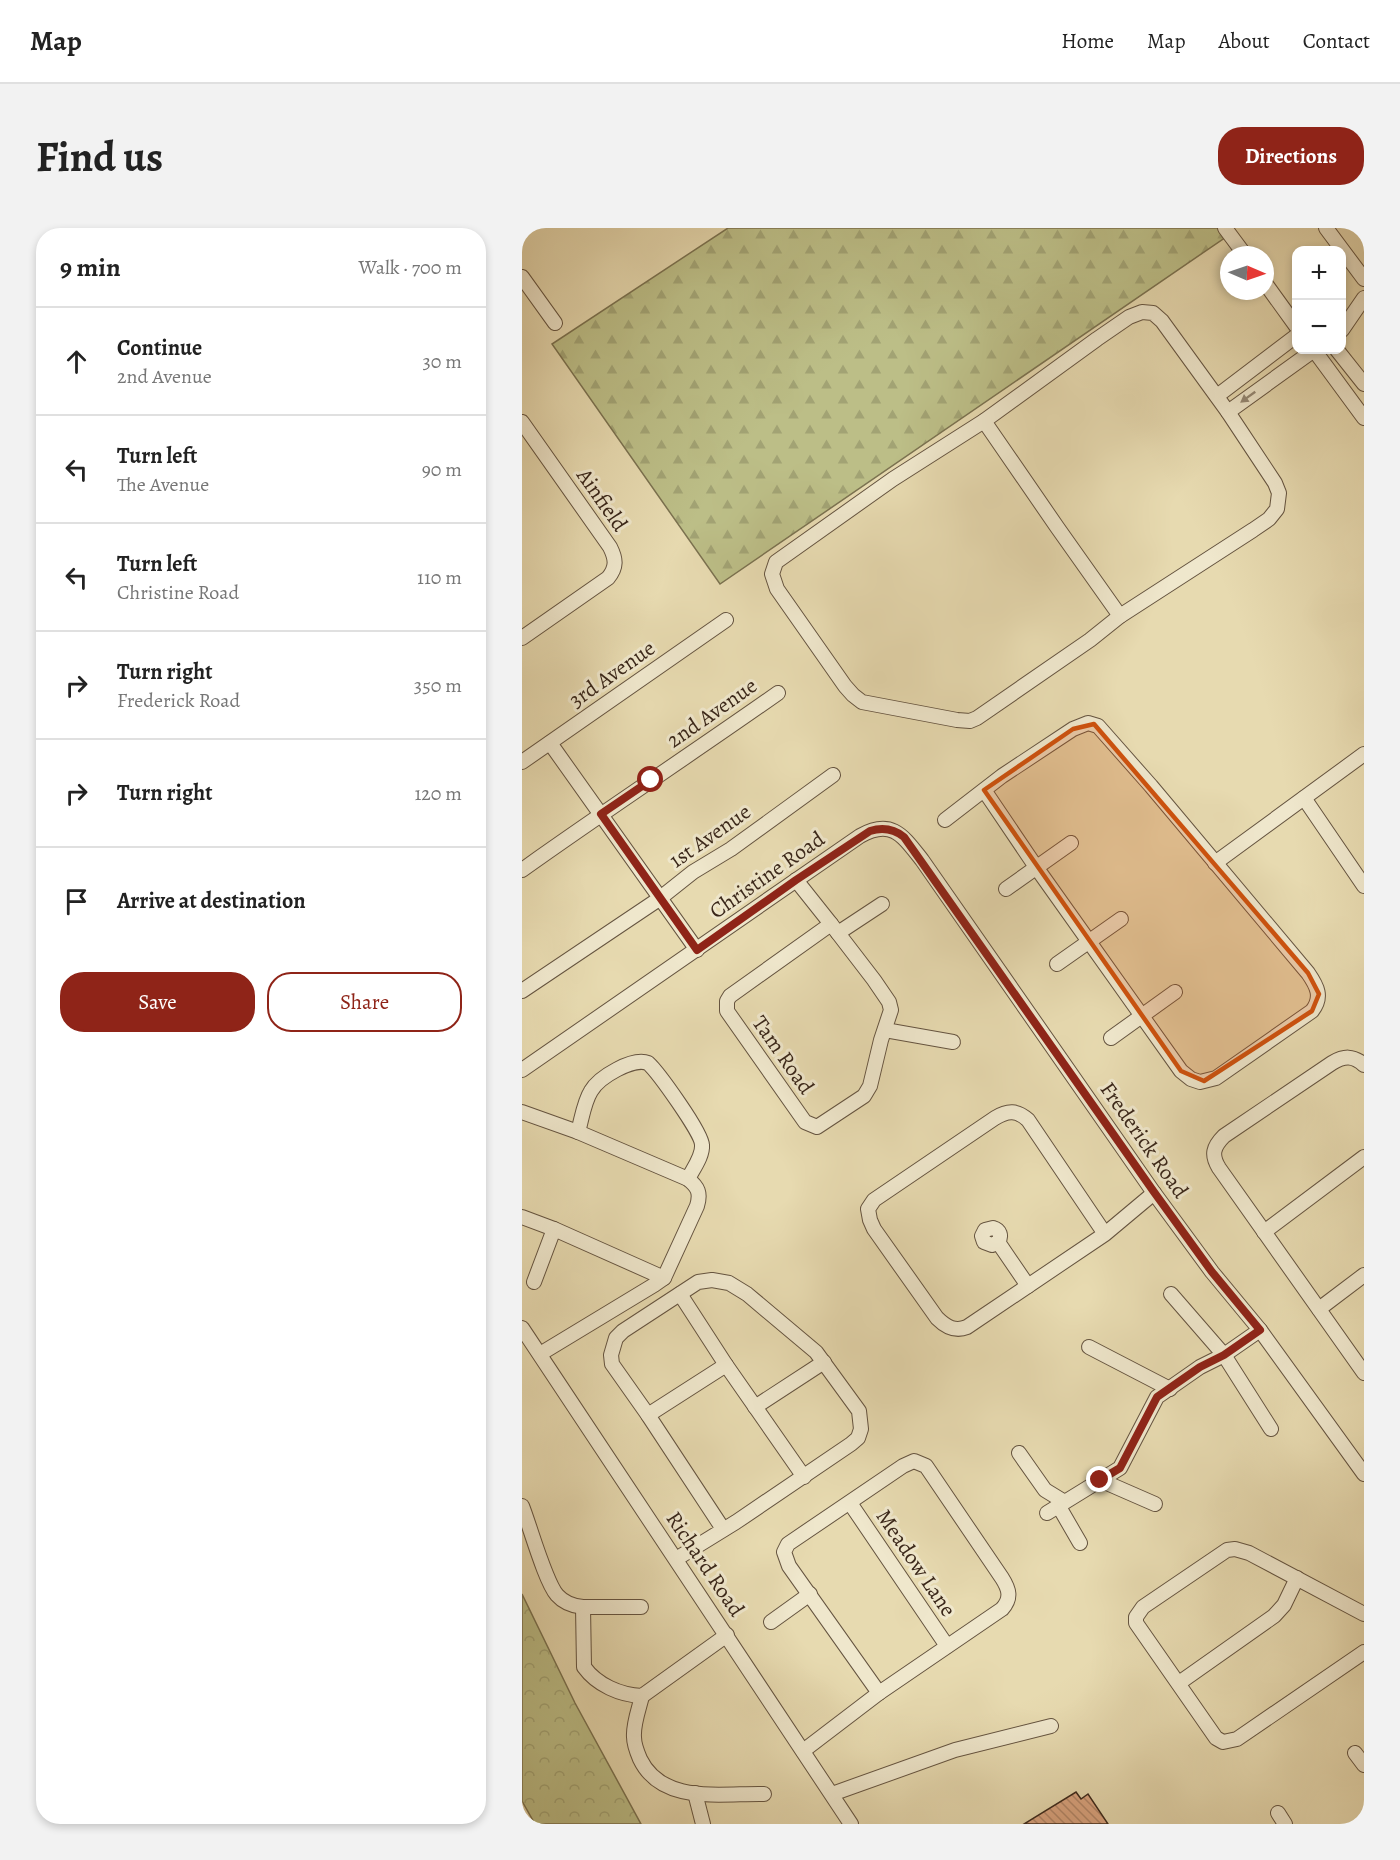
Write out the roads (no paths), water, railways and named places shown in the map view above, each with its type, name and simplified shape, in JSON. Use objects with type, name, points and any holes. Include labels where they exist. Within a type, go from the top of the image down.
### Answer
[{"type":"street","points":[[1225,228],[1238,246]]},
{"type":"street","points":[[1326,228],[1364,279]]},
{"type":"street","points":[[522,277],[555,323]]},
{"type":"street","points":[[1274,295],[1292,320]]},
{"type":"street","points":[[1346,323],[1364,298]]},
{"type":"street","points":[[1142,312],[1153,313],[1158,317],[1217,396],[1275,483],[1279,493],[1276,508],[1269,519],[1120,616],[1090,640],[977,718],[964,721],[858,700],[845,686],[773,581],[773,567],[782,556],[893,479],[984,421],[1129,317],[1142,312]]},
{"type":"street","points":[[1217,396],[1292,339]]},
{"type":"street","points":[[1228,411],[1308,354]]},
{"type":"street","points":[[1317,354],[1364,418]]},
{"type":"street","points":[[1340,354],[1364,384]]},
{"type":"street","points":[[984,421],[1056,528],[1120,616]]},
{"type":"street","name":"Ainfield","points":[[522,422],[610,547],[616,561],[608,578],[522,638]]},
{"type":"street","name":"3rd Avenue","points":[[522,762],[726,620]]},
{"type":"street","name":"2nd Avenue","points":[[522,870],[778,693]]},
{"type":"street","points":[[945,820],[984,790],[1073,729],[1083,724],[1094,724],[1103,730],[1308,973],[1318,989],[1317,1005],[1312,1011],[1216,1078],[1204,1081],[1186,1076],[1142,1018],[984,790]]},
{"type":"street","points":[[550,743],[697,950]]},
{"type":"street","points":[[1215,863],[1364,754]]},
{"type":"street","name":"1st Avenue","points":[[522,991],[659,899],[693,872],[731,849],[833,775]]},
{"type":"street","points":[[1304,798],[1364,886]]},
{"type":"street","name":"Christine Road","points":[[522,1070],[642,985],[870,831],[884,828],[892,830]]},
{"type":"street","name":"Frederick Road","points":[[892,830],[904,837],[921,860],[1154,1192],[1212,1272],[1260,1330],[1364,1474]]},
{"type":"street","points":[[1005,889],[1071,843]]},
{"type":"street","name":"Tam Road","points":[[796,880],[835,928],[889,1002],[891,1010],[880,1040],[870,1086],[864,1096],[818,1127],[805,1122],[727,1011],[726,1001],[730,996],[835,928],[882,904]]},
{"type":"street","points":[[1057,964],[1121,919]]},
{"type":"street","points":[[1111,1038],[1142,1018],[1175,992]]},
{"type":"street","points":[[885,1030],[953,1042]]},
{"type":"street","points":[[1364,1065],[1354,1058],[1341,1058],[1224,1136],[1215,1147],[1214,1159],[1364,1373]]},
{"type":"street","points":[[578,1132],[587,1100],[595,1086],[632,1062],[648,1063],[696,1129],[702,1142],[701,1152],[688,1179]]},
{"type":"street","points":[[522,1112],[578,1132],[688,1179],[698,1190],[697,1206],[664,1278],[540,1354]]},
{"type":"street","points":[[1105,1234],[1028,1120],[1014,1112],[1003,1113],[870,1205],[868,1214],[874,1229],[937,1318],[950,1328],[957,1329],[967,1327],[1105,1234],[1154,1192]]},
{"type":"street","points":[[1264,1232],[1364,1157]]},
{"type":"street","points":[[522,1217],[664,1278]]},
{"type":"street","points":[[534,1282],[554,1229]]},
{"type":"street","points":[[998,1242],[1028,1286]]},
{"type":"street","points":[[1319,1309],[1364,1275]]},
{"type":"street","points":[[676,1559],[723,1529],[804,1477],[851,1444],[858,1438],[861,1429],[859,1410],[807,1343],[747,1294],[729,1283],[712,1280],[698,1282],[618,1335],[611,1355],[612,1364],[723,1529]]},
{"type":"street","points":[[680,1294],[804,1477]]},
{"type":"street","points":[[1171,1294],[1224,1355],[1271,1429]]},
{"type":"street","name":"Richard Road","points":[[522,1328],[850,1824]]},
{"type":"street","points":[[1056,1506],[1120,1468],[1157,1397],[1260,1330]]},
{"type":"street","points":[[1089,1347],[1170,1389]]},
{"type":"street","points":[[756,1407],[824,1362]]},
{"type":"street","points":[[648,1415],[726,1365]]},
{"type":"street","points":[[1019,1453],[1080,1543]]},
{"type":"street","points":[[803,1750],[879,1693],[1006,1604],[1009,1593],[1002,1578],[926,1466],[921,1462],[910,1462],[903,1466],[786,1547],[784,1552],[786,1560],[879,1693]]},
{"type":"street","points":[[1100,1480],[1155,1504]]},
{"type":"street","name":"Meadow Lane","points":[[850,1503],[947,1646]]},
{"type":"street","points":[[522,1506],[553,1588],[565,1602],[583,1607],[641,1607]]},
{"type":"street","points":[[1364,1614],[1249,1553],[1235,1549],[1227,1550],[1143,1606],[1136,1617],[1138,1628],[1216,1738],[1223,1742],[1237,1739],[1364,1652]]},
{"type":"street","points":[[1179,1683],[1274,1616],[1284,1605],[1297,1578]]},
{"type":"street","points":[[771,1622],[810,1594]]},
{"type":"street","points":[[583,1607],[584,1667],[608,1687],[624,1694],[642,1696],[727,1635]]},
{"type":"street","points":[[642,1696],[633,1740],[643,1764],[654,1779],[685,1793],[764,1794]]},
{"type":"street","points":[[832,1794],[956,1750],[1051,1726]]},
{"type":"street","points":[[1355,1753],[1364,1765]]},
{"type":"street","points":[[695,1793],[703,1824]]}]
